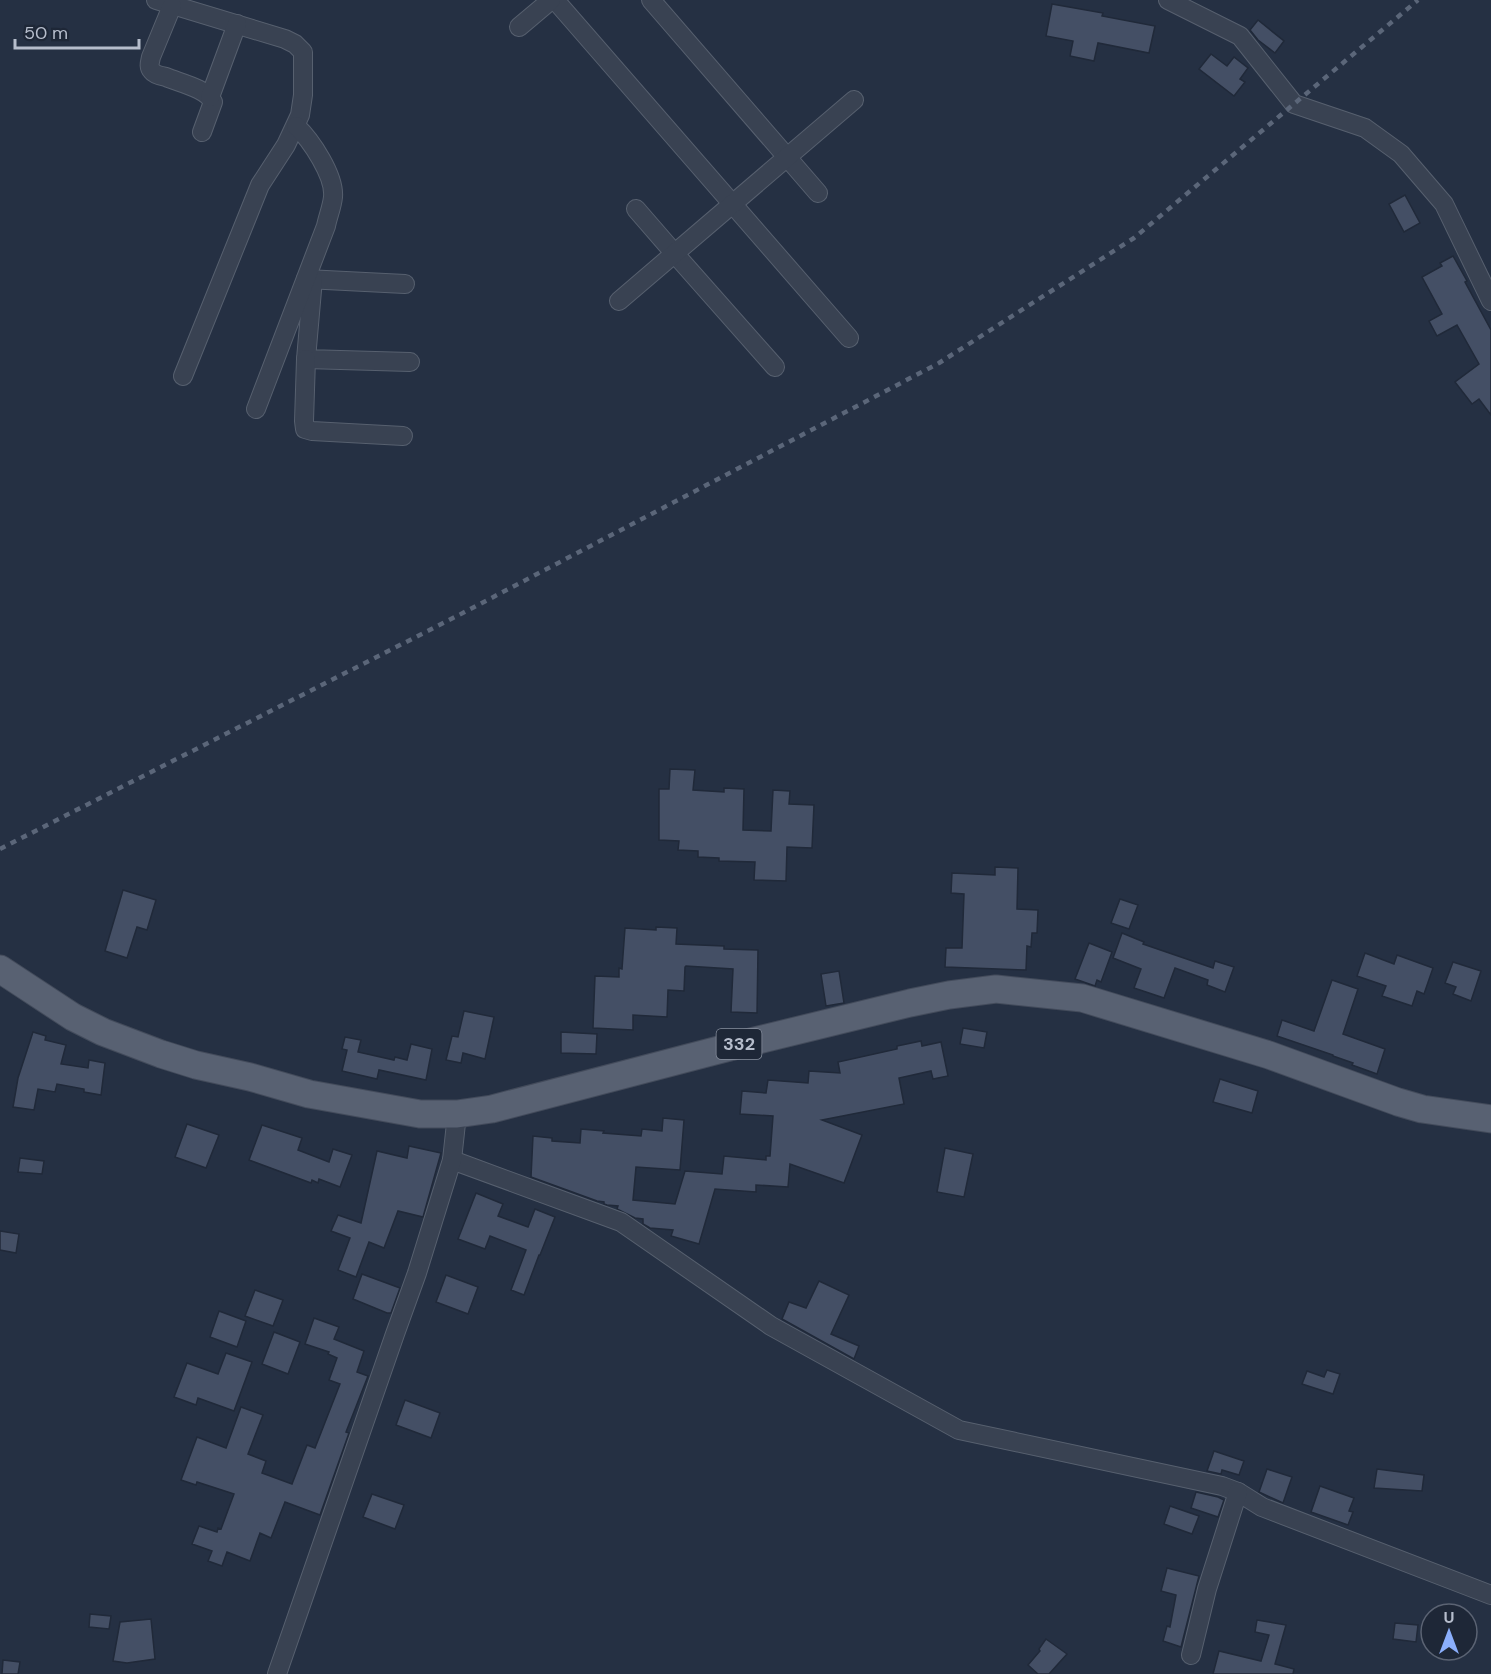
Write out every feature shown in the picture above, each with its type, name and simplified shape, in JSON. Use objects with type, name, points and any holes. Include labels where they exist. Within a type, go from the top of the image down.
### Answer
[{"type":"main road","name":"332","points":[[0,969],[73,1017],[103,1032],[161,1054],[309,1094],[420,1114],[457,1114],[492,1109],[910,1003],[996,989],[1082,998],[1269,1056],[1398,1102],[1422,1109],[1491,1119]]},
{"type":"street","points":[[519,27],[553,0],[849,338]]},
{"type":"street","points":[[651,0],[818,193]]},
{"type":"street","points":[[1168,0],[1240,36],[1294,104],[1365,128],[1401,154],[1444,204],[1491,301]]},
{"type":"street","points":[[183,376],[261,185],[296,126],[303,95],[303,52],[295,44],[285,39],[164,3],[150,68],[157,74],[210,97],[213,102],[202,132]]},
{"type":"street","points":[[210,97],[237,24]]},
{"type":"street","points":[[619,301],[854,100]]},
{"type":"street","points":[[256,409],[310,279],[333,197],[332,184],[319,154],[305,134],[296,126]]},
{"type":"street","points":[[636,209],[775,367]]},
{"type":"street","points":[[310,279],[405,284]]},
{"type":"street","points":[[310,279],[305,429],[312,432],[404,436]]},
{"type":"street","points":[[306,359],[410,362]]},
{"type":"street","points":[[276,1674],[417,1273],[452,1160],[457,1114]]},
{"type":"street","points":[[452,1160],[621,1222],[771,1326],[959,1430],[1222,1486],[1238,1492],[1262,1507],[1491,1595]]},
{"type":"street","points":[[1191,1654],[1207,1589],[1238,1492]]},
{"type":"building","points":[[1052,4],[1103,13],[1102,16],[1155,26],[1149,53],[1098,43],[1094,61],[1070,56],[1073,41],[1046,36]]},
{"type":"building","points":[[1258,20],[1284,41],[1275,53],[1258,40],[1250,30]]},
{"type":"building","points":[[1211,54],[1227,66],[1234,57],[1248,68],[1240,79],[1245,82],[1234,96],[1199,69]]},
{"type":"building","points":[[1405,195],[1420,223],[1404,232],[1389,204]]},
{"type":"building","points":[[1453,256],[1491,330],[1491,415],[1479,399],[1472,404],[1455,382],[1479,364],[1457,325],[1437,336],[1429,321],[1442,314],[1422,277],[1442,266],[1440,263]]},
{"type":"building","points":[[670,769],[695,770],[693,790],[724,792],[724,788],[744,789],[743,830],[771,831],[773,790],[790,791],[789,804],[814,805],[812,848],[787,847],[786,881],[754,880],[755,862],[719,861],[719,858],[698,857],[698,851],[678,850],[679,841],[659,840],[659,789],[669,789]]},
{"type":"building","points":[[995,867],[1018,868],[1017,909],[1038,910],[1037,933],[1032,933],[1031,947],[1027,946],[1026,970],[945,967],[946,948],[962,948],[964,894],[951,893],[952,873],[995,875]]},
{"type":"building","points":[[123,890],[156,900],[147,930],[137,927],[127,958],[105,951]]},
{"type":"building","points":[[1120,899],[1138,905],[1129,929],[1111,923]]},
{"type":"building","points":[[656,927],[677,928],[676,944],[758,950],[757,1013],[731,1012],[733,969],[686,966],[684,991],[668,990],[667,1017],[633,1015],[633,1030],[593,1028],[595,976],[619,977],[619,968],[622,969],[625,928],[656,930]]},
{"type":"building","points":[[1122,933],[1144,942],[1143,944],[1213,968],[1215,961],[1234,967],[1225,992],[1207,985],[1208,980],[1175,968],[1164,998],[1134,988],[1141,969],[1113,958]]},
{"type":"building","points":[[1089,943],[1112,952],[1101,982],[1097,980],[1095,986],[1075,979]]},
{"type":"building","points":[[1365,953],[1394,964],[1397,955],[1433,968],[1424,994],[1417,991],[1412,1006],[1382,996],[1386,986],[1357,976]]},
{"type":"building","points":[[1453,962],[1481,971],[1471,1001],[1453,994],[1456,987],[1445,983]]},
{"type":"building","points":[[839,971],[844,1003],[826,1006],[821,974]]},
{"type":"building","points":[[1332,980],[1358,989],[1343,1034],[1385,1049],[1377,1074],[1333,1055],[1277,1036],[1282,1020],[1314,1031]]},
{"type":"building","points":[[464,1011],[494,1017],[485,1059],[463,1053],[461,1063],[446,1060],[452,1036],[458,1037]]},
{"type":"building","points":[[963,1028],[987,1032],[984,1048],[960,1044]]},
{"type":"building","points":[[33,1032],[46,1036],[45,1040],[66,1045],[61,1064],[88,1068],[89,1060],[105,1063],[101,1095],[57,1084],[55,1092],[38,1089],[34,1110],[13,1107],[18,1078]]},
{"type":"building","points":[[561,1032],[597,1034],[596,1054],[561,1053]]},
{"type":"building","points":[[345,1037],[361,1040],[358,1052],[394,1060],[395,1057],[407,1060],[411,1044],[432,1049],[426,1080],[379,1070],[377,1079],[342,1071],[347,1050],[342,1049]]},
{"type":"building","points":[[921,1041],[922,1046],[941,1042],[948,1076],[933,1079],[931,1071],[899,1078],[904,1104],[822,1120],[862,1135],[844,1183],[790,1164],[788,1187],[756,1185],[756,1192],[715,1189],[699,1244],[671,1236],[673,1230],[650,1228],[643,1224],[643,1219],[635,1218],[617,1209],[618,1206],[604,1204],[604,1202],[531,1177],[533,1136],[552,1138],[552,1141],[580,1143],[581,1129],[641,1136],[642,1129],[662,1131],[663,1118],[684,1120],[680,1170],[636,1167],[633,1200],[675,1204],[685,1171],[722,1174],[724,1156],[766,1160],[766,1156],[770,1156],[773,1116],[740,1114],[742,1091],[766,1093],[768,1080],[808,1083],[809,1071],[840,1073],[838,1062],[897,1049],[897,1046]]},
{"type":"building","points":[[1220,1079],[1258,1091],[1252,1113],[1213,1102]]},
{"type":"building","points":[[187,1124],[219,1135],[206,1168],[175,1157]]},
{"type":"building","points":[[262,1125],[302,1138],[298,1150],[329,1162],[333,1149],[352,1155],[340,1187],[319,1179],[318,1183],[312,1180],[311,1183],[249,1160]]},
{"type":"building","points":[[409,1146],[441,1153],[423,1217],[398,1211],[384,1248],[369,1242],[356,1277],[338,1270],[350,1238],[331,1231],[338,1215],[361,1223],[377,1151],[407,1158]]},
{"type":"building","points":[[945,1148],[973,1154],[964,1197],[937,1192]]},
{"type":"building","points":[[20,1158],[44,1161],[42,1174],[18,1172]]},
{"type":"building","points":[[476,1193],[503,1204],[498,1216],[528,1227],[535,1209],[555,1217],[524,1295],[511,1290],[526,1250],[490,1236],[485,1249],[458,1239]]},
{"type":"building","points":[[0,1231],[19,1234],[16,1253],[0,1250]]},
{"type":"building","points":[[362,1274],[400,1288],[391,1313],[353,1299]]},
{"type":"building","points":[[446,1275],[478,1287],[468,1314],[436,1302]]},
{"type":"building","points":[[819,1281],[849,1295],[831,1334],[859,1346],[854,1359],[782,1319],[789,1302],[806,1308]]},
{"type":"building","points":[[255,1290],[283,1300],[273,1326],[245,1316]]},
{"type":"building","points":[[219,1311],[246,1321],[237,1347],[210,1337]]},
{"type":"building","points":[[314,1318],[339,1327],[334,1339],[364,1351],[357,1372],[368,1376],[346,1432],[349,1433],[320,1515],[285,1502],[271,1538],[260,1533],[250,1561],[227,1552],[222,1566],[208,1561],[212,1551],[192,1544],[199,1526],[217,1532],[218,1528],[221,1529],[234,1494],[197,1482],[196,1485],[181,1480],[197,1437],[226,1448],[241,1407],[263,1415],[248,1454],[266,1461],[262,1473],[292,1484],[307,1445],[315,1448],[340,1384],[329,1380],[337,1358],[328,1354],[329,1352],[305,1344]]},
{"type":"building","points":[[274,1332],[300,1342],[288,1374],[262,1364]]},
{"type":"building","points":[[226,1353],[252,1362],[234,1411],[198,1398],[196,1405],[174,1397],[187,1363],[218,1374]]},
{"type":"building","points":[[1327,1370],[1340,1374],[1333,1394],[1302,1384],[1307,1371],[1324,1377]]},
{"type":"building","points":[[405,1400],[440,1413],[431,1438],[396,1425]]},
{"type":"building","points":[[1214,1451],[1244,1461],[1239,1475],[1222,1470],[1221,1474],[1207,1471]]},
{"type":"building","points":[[1267,1469],[1292,1477],[1283,1503],[1259,1492]]},
{"type":"building","points":[[1377,1469],[1424,1475],[1422,1491],[1374,1488]]},
{"type":"building","points":[[1320,1486],[1354,1498],[1349,1511],[1353,1512],[1348,1525],[1311,1512]]},
{"type":"building","points":[[1196,1492],[1224,1500],[1218,1517],[1191,1508]]},
{"type":"building","points":[[372,1494],[404,1505],[395,1529],[363,1517]]},
{"type":"building","points":[[1170,1506],[1199,1516],[1192,1534],[1164,1524]]},
{"type":"building","points":[[1167,1568],[1199,1576],[1181,1647],[1163,1641],[1167,1626],[1170,1627],[1176,1595],[1161,1591]]},
{"type":"building","points":[[90,1614],[111,1616],[109,1629],[89,1627]]},
{"type":"building","points":[[151,1619],[155,1659],[127,1663],[113,1661],[120,1622]]},
{"type":"building","points":[[1257,1620],[1286,1625],[1275,1664],[1294,1669],[1293,1674],[1213,1674],[1219,1651],[1261,1661],[1269,1635],[1255,1632]]},
{"type":"building","points":[[1395,1623],[1418,1625],[1416,1642],[1393,1639]]},
{"type":"building","points":[[1046,1639],[1067,1654],[1049,1674],[1038,1674],[1028,1665],[1040,1651]]},
{"type":"building","points":[[3,1660],[20,1662],[18,1674],[2,1674]]},
{"type":"railway","points":[[0,849],[459,615],[939,363],[1134,238],[1418,0]]}]
